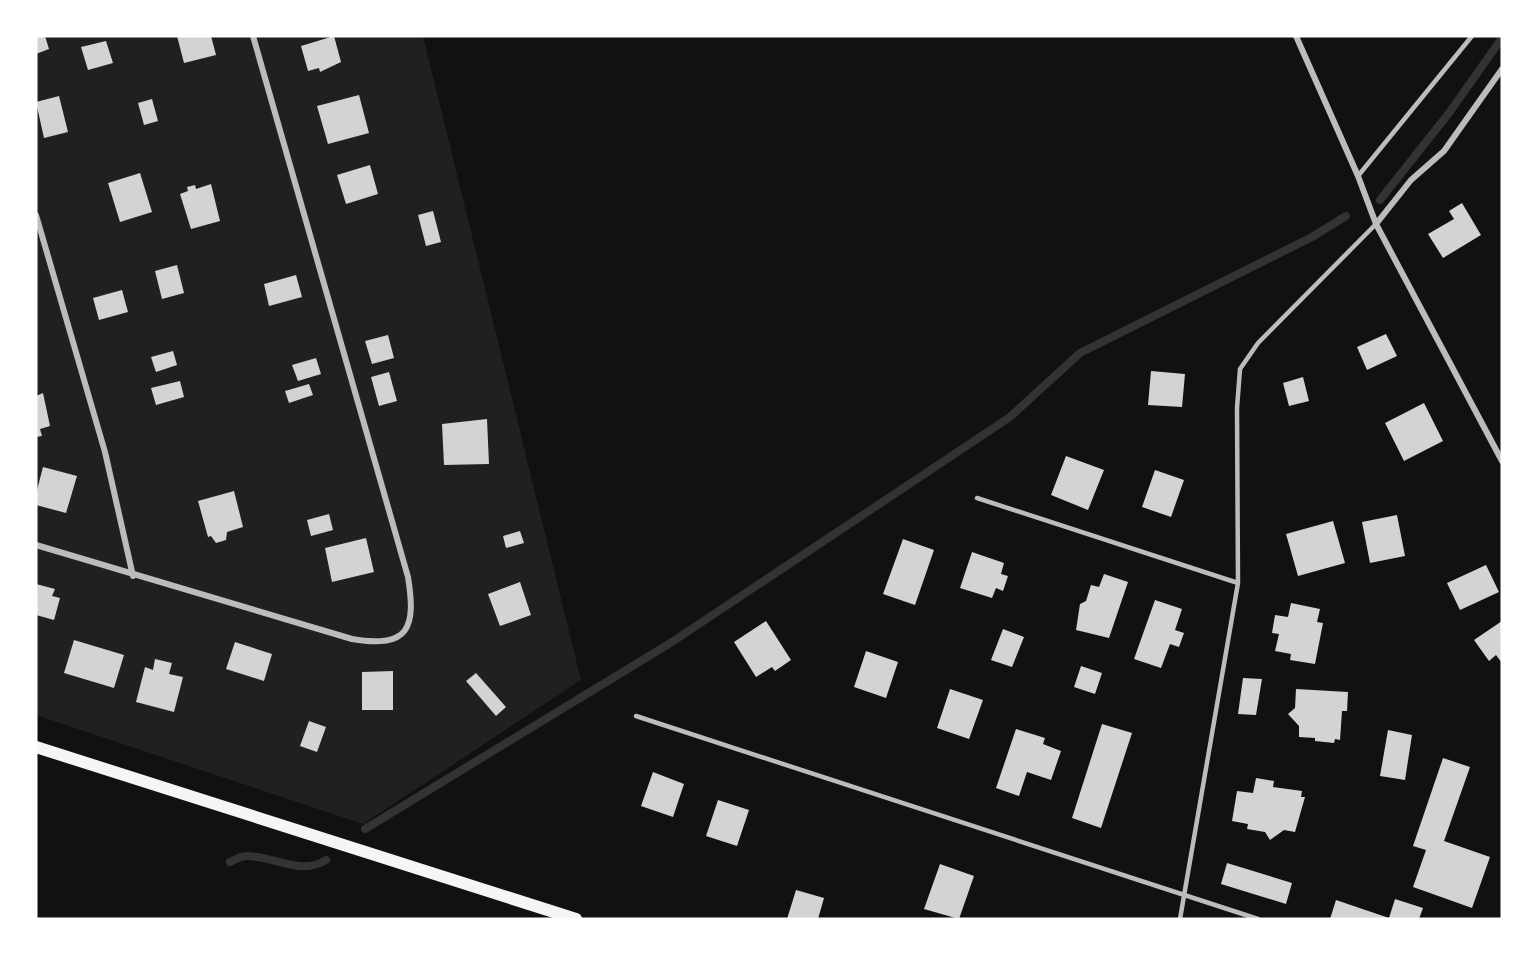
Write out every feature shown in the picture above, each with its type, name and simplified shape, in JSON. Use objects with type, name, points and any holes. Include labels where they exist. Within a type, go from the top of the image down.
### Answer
[{"type":"main road","points":[[36,747],[320,835],[576,919]]},
{"type":"street","points":[[36,545],[133,576],[368,642],[385,641],[396,637],[411,620],[413,608],[408,577],[253,36]]},
{"type":"street","points":[[1296,36],[1358,176],[1376,224],[1502,461]]},
{"type":"street","points":[[1376,224],[1411,180],[1444,151],[1502,69]]},
{"type":"street","points":[[36,215],[105,452],[133,576]]},
{"type":"lane","points":[[1358,176],[1472,36]]},
{"type":"lane","points":[[1180,919],[1238,583],[1237,408],[1240,369],[1258,343],[1376,224]]},
{"type":"lane","points":[[977,498],[1238,583]]},
{"type":"lane","points":[[636,716],[1258,919]]},
{"type":"shaded area","points":[[36,36],[423,36],[581,680],[363,824],[36,715]]},
{"type":"building","points":[[36,36],[45,36],[49,49],[36,54]]},
{"type":"building","points":[[177,36],[211,36],[216,55],[184,63]]},
{"type":"building","points":[[334,36],[341,62],[320,72],[319,68],[308,71],[301,46]]},
{"type":"building","points":[[106,41],[113,63],[88,70],[81,47]]},
{"type":"building","points":[[359,95],[369,133],[328,144],[317,106]]},
{"type":"building","points":[[59,96],[68,132],[44,138],[36,102]]},
{"type":"building","points":[[152,99],[158,121],[144,125],[138,103]]},
{"type":"building","points":[[370,165],[378,194],[346,204],[337,175]]},
{"type":"building","points":[[140,173],[152,212],[120,222],[108,183]]},
{"type":"building","points":[[211,184],[220,221],[191,229],[180,194],[188,191],[187,187],[195,185],[196,189]]},
{"type":"building","points":[[1462,203],[1481,235],[1443,258],[1428,234],[1454,219],[1449,211]]},
{"type":"building","points":[[433,211],[441,242],[426,246],[418,215]]},
{"type":"building","points":[[177,265],[184,293],[162,299],[155,271]]},
{"type":"building","points":[[296,275],[302,297],[269,306],[264,284]]},
{"type":"building","points":[[122,290],[128,312],[99,320],[93,298]]},
{"type":"building","points":[[1386,334],[1397,356],[1367,370],[1357,347]]},
{"type":"building","points":[[388,335],[394,358],[372,364],[365,341]]},
{"type":"building","points":[[173,351],[177,365],[156,372],[151,357]]},
{"type":"building","points":[[316,358],[321,374],[298,381],[292,365]]},
{"type":"building","points":[[1151,371],[1185,374],[1182,407],[1148,405]]},
{"type":"building","points":[[389,372],[397,401],[379,406],[371,377]]},
{"type":"building","points":[[1303,377],[1309,401],[1289,406],[1283,383]]},
{"type":"building","points":[[180,381],[184,397],[156,405],[151,388]]},
{"type":"building","points":[[309,384],[313,395],[289,403],[285,391]]},
{"type":"building","points":[[43,393],[50,426],[40,429],[42,436],[36,437],[36,396]]},
{"type":"building","points":[[1424,403],[1443,441],[1404,461],[1385,423]]},
{"type":"building","points":[[487,419],[489,464],[444,465],[442,424]]},
{"type":"building","points":[[1066,456],[1104,470],[1088,510],[1051,495]]},
{"type":"building","points":[[43,467],[77,476],[66,513],[36,505],[36,494]]},
{"type":"building","points":[[1155,470],[1184,480],[1171,517],[1142,507]]},
{"type":"building","points":[[234,491],[243,527],[227,532],[226,540],[216,543],[211,536],[208,537],[198,501]]},
{"type":"building","points":[[329,514],[333,530],[311,536],[307,520]]},
{"type":"building","points":[[1397,515],[1405,556],[1370,563],[1362,522]]},
{"type":"building","points":[[1333,521],[1345,563],[1298,576],[1286,534]]},
{"type":"building","points":[[520,531],[524,543],[506,548],[503,536]]},
{"type":"building","points":[[366,538],[374,572],[332,582],[325,548]]},
{"type":"building","points":[[903,539],[934,550],[915,605],[883,594]]},
{"type":"building","points":[[972,552],[1004,563],[1001,574],[1008,576],[1003,591],[996,588],[992,598],[960,588]]},
{"type":"building","points":[[1486,565],[1499,592],[1460,610],[1447,583]]},
{"type":"building","points":[[1104,574],[1128,582],[1109,638],[1076,630],[1080,604],[1086,601],[1091,585],[1099,587]]},
{"type":"building","points":[[520,582],[531,615],[500,626],[488,594]]},
{"type":"building","points":[[36,584],[55,589],[52,596],[60,598],[54,620],[36,615]]},
{"type":"building","points":[[1155,600],[1182,609],[1175,630],[1184,633],[1179,647],[1170,644],[1161,668],[1134,659]]},
{"type":"building","points":[[1291,603],[1320,609],[1317,622],[1323,623],[1315,664],[1290,660],[1291,654],[1275,651],[1279,634],[1272,633],[1275,615],[1288,617]]},
{"type":"building","points":[[766,621],[791,660],[775,671],[772,667],[756,677],[734,642]]},
{"type":"building","points":[[1502,621],[1502,663],[1496,655],[1489,661],[1474,640]]},
{"type":"building","points":[[1003,629],[1024,637],[1012,667],[991,660]]},
{"type":"building","points":[[74,640],[124,655],[114,688],[64,673]]},
{"type":"building","points":[[235,642],[272,654],[264,681],[226,669]]},
{"type":"building","points":[[866,651],[898,662],[886,698],[854,687]]},
{"type":"building","points":[[155,659],[172,663],[169,674],[183,677],[174,712],[136,702],[145,667],[153,670]]},
{"type":"building","points":[[1081,666],[1102,673],[1095,694],[1074,687]]},
{"type":"building","points":[[393,671],[393,710],[362,710],[362,672]]},
{"type":"building","points":[[476,673],[506,707],[496,716],[466,681]]},
{"type":"building","points":[[1243,678],[1262,679],[1256,715],[1238,714]]},
{"type":"building","points":[[950,689],[983,700],[969,739],[937,728]]},
{"type":"building","points":[[1296,689],[1348,692],[1347,711],[1342,711],[1340,740],[1335,739],[1334,743],[1299,737],[1299,726],[1288,714],[1295,708]]},
{"type":"building","points":[[309,721],[326,727],[317,752],[300,746]]},
{"type":"building","points":[[1102,724],[1132,733],[1101,828],[1072,818]]},
{"type":"building","points":[[1016,729],[1045,738],[1043,744],[1061,751],[1051,780],[1027,772],[1019,796],[996,788]]},
{"type":"building","points":[[1388,730],[1412,735],[1405,780],[1380,776]]},
{"type":"building","points":[[1443,758],[1470,767],[1444,841],[1490,857],[1472,908],[1413,887],[1426,850],[1413,846]]},
{"type":"building","points":[[653,772],[684,784],[673,817],[641,806]]},
{"type":"building","points":[[1256,778],[1274,781],[1273,787],[1302,791],[1301,797],[1305,797],[1295,832],[1284,830],[1270,840],[1265,832],[1247,829],[1248,824],[1232,821],[1237,791],[1253,793]]},
{"type":"building","points":[[718,800],[749,810],[737,846],[706,836]]},
{"type":"building","points":[[1227,863],[1292,883],[1286,904],[1221,884]]},
{"type":"building","points":[[940,864],[974,876],[959,919],[924,909]]},
{"type":"building","points":[[796,890],[824,898],[818,919],[787,919]]},
{"type":"building","points":[[1395,899],[1423,908],[1419,919],[1330,919],[1336,900],[1389,918]]},
{"type":"waterway","points":[[1380,200],[1449,113],[1502,38]]},
{"type":"waterway","points":[[365,829],[672,642],[1010,417],[1080,353],[1312,237],[1346,216]]},
{"type":"waterway","points":[[230,862],[246,856],[297,866],[317,864],[326,860]]}]
